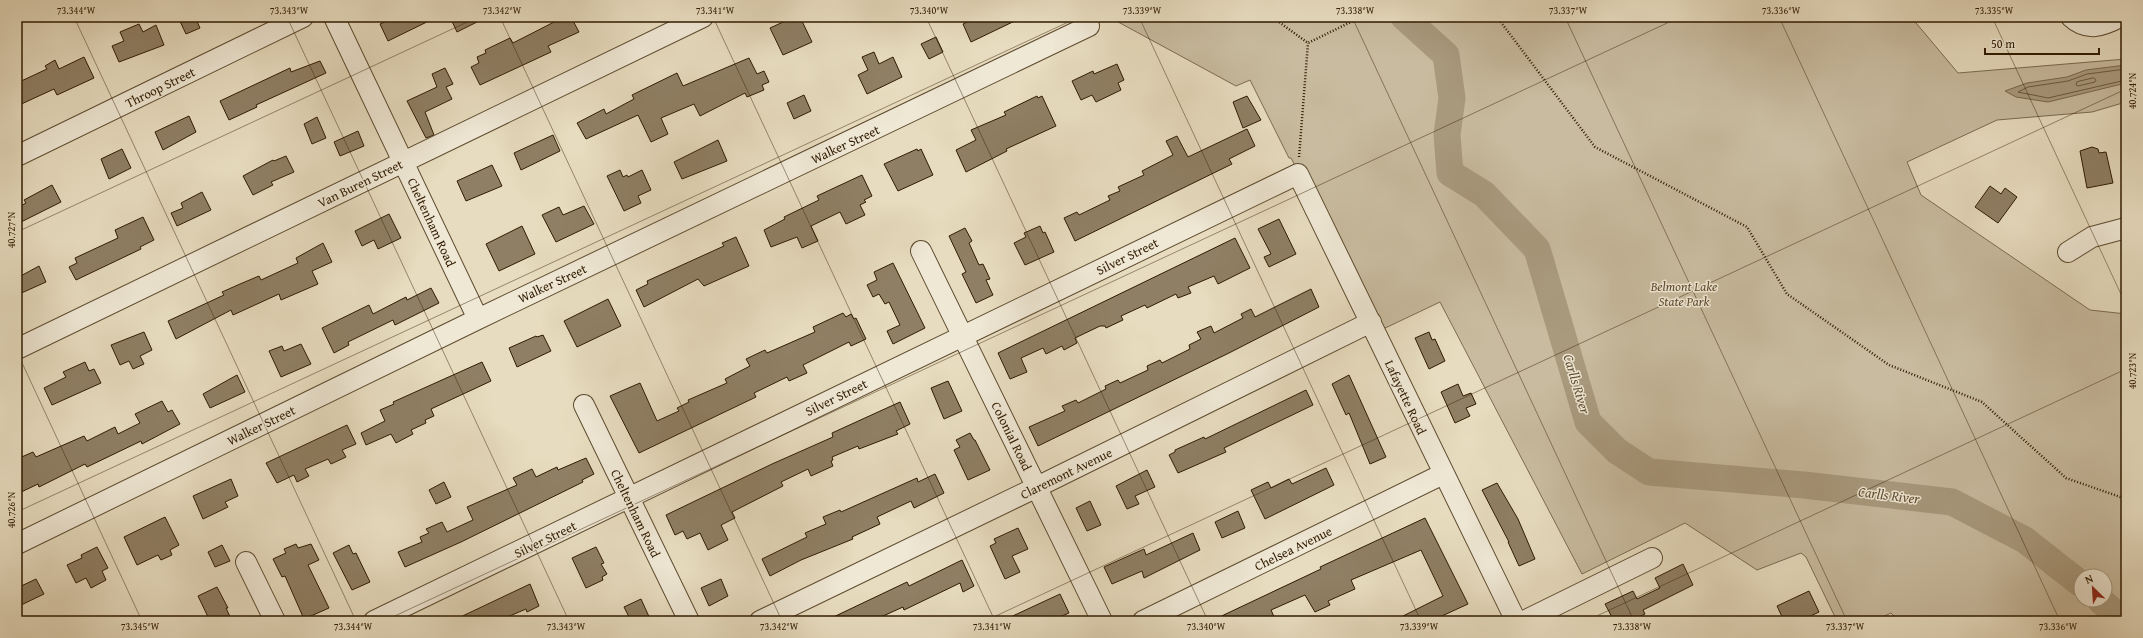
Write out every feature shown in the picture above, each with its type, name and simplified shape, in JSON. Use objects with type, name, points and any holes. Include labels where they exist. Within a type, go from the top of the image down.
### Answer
[{"type":"street","name":"Throop Street","points":[[17,156],[303,17]]},
{"type":"street","name":"Cheltenham Road","points":[[334,17],[478,319]]},
{"type":"street","name":"Van Buren Street","points":[[17,349],[703,17]]},
{"type":"street","points":[[2071,17],[2076,22],[2097,27],[2120,17]]},
{"type":"street","name":"Walker Street","points":[[17,544],[478,319],[1081,21]]},
{"type":"street","name":"Lafayette Road","points":[[1298,174],[1516,621]]},
{"type":"street","name":"Silver Street","points":[[374,621],[1298,174]]},
{"type":"street","points":[[2068,252],[2092,237],[2126,228]]},
{"type":"street","name":"Colonial Road","points":[[921,251],[1102,621]]},
{"type":"street","name":"Claremont Avenue","points":[[760,621],[1037,487],[1371,322]]},
{"type":"street","name":"Cheltenham Road","points":[[584,405],[628,499],[689,621]]},
{"type":"street","name":"Chelsea Avenue","points":[[1143,621],[1443,474]]},
{"type":"street","points":[[1524,621],[1652,558]]},
{"type":"street","points":[[246,562],[275,621]]},
{"type":"path","points":[[1272,17],[1308,43]]},
{"type":"path","points":[[1308,43],[1361,17]]},
{"type":"path","points":[[1496,17],[1595,147],[1748,227],[1788,294],[1889,365],[1982,402],[2066,478],[2126,498]]},
{"type":"path","points":[[1298,174],[1308,43]]},
{"type":"green space","name":"Belmont Lake State Park","points":[[1109,17],[1911,17],[1958,73],[2126,59],[2126,102],[2092,112],[1997,120],[1907,162],[1921,195],[2090,310],[2126,314],[2126,621],[1899,621],[1891,613],[1874,621],[1837,621],[1806,557],[1801,553],[1757,570],[1685,523],[1582,574],[1440,302],[1381,330],[1291,158],[1289,158],[1250,80],[1236,86]]},
{"type":"water","points":[[2126,65],[2126,83],[2048,102],[2016,97],[2005,91],[2027,83],[2067,77],[2086,70]]},
{"type":"building","points":[[178,17],[195,17],[200,28],[186,34]]},
{"type":"building","points":[[396,17],[437,17],[388,41],[380,24]]},
{"type":"building","points":[[450,17],[487,17],[457,32]]},
{"type":"building","points":[[571,17],[579,32],[548,46],[551,52],[480,85],[471,67],[479,63],[477,57],[486,53],[485,50],[510,38],[513,43],[558,20],[558,22]]},
{"type":"building","points":[[794,17],[800,17],[812,42],[783,55],[770,28]]},
{"type":"building","points":[[977,17],[1023,17],[971,42],[963,24]]},
{"type":"building","points":[[139,24],[143,32],[156,25],[164,45],[119,62],[112,46],[124,41],[120,32]]},
{"type":"building","points":[[936,37],[943,52],[929,59],[921,44]]},
{"type":"building","points":[[874,52],[879,64],[893,57],[902,77],[867,94],[858,75],[868,70],[862,57]]},
{"type":"building","points":[[84,57],[94,78],[57,95],[54,89],[17,106],[17,83],[47,69],[45,66],[55,60],[59,69]]},
{"type":"building","points":[[749,58],[757,74],[764,71],[769,82],[762,85],[764,90],[747,97],[745,93],[700,116],[694,104],[661,118],[668,134],[651,142],[638,115],[586,139],[577,123],[604,109],[606,114],[634,99],[632,95],[677,73],[683,86]]},
{"type":"building","points":[[320,61],[326,73],[256,105],[257,107],[229,120],[220,101],[290,68],[291,72]]},
{"type":"building","points":[[1117,64],[1124,80],[1118,83],[1121,90],[1096,102],[1092,95],[1081,100],[1072,81],[1093,71],[1094,74]]},
{"type":"building","points":[[445,68],[453,84],[446,87],[452,99],[425,112],[434,135],[426,138],[407,101],[437,87],[432,74]]},
{"type":"building","points":[[804,95],[811,111],[794,119],[787,103]]},
{"type":"building","points":[[1037,96],[1038,98],[1042,96],[1056,126],[1006,149],[1007,151],[966,172],[956,150],[976,140],[971,130],[1006,115],[1004,112]]},
{"type":"building","points":[[1247,96],[1261,120],[1243,128],[1233,102]]},
{"type":"building","points":[[189,116],[196,132],[163,150],[155,132]]},
{"type":"building","points":[[317,117],[326,138],[312,144],[304,124]]},
{"type":"building","points":[[1247,129],[1255,146],[1229,159],[1232,164],[1075,241],[1064,218],[1077,212],[1079,215],[1110,200],[1108,196],[1120,191],[1118,187],[1144,175],[1142,171],[1173,155],[1166,141],[1177,136],[1188,157]]},
{"type":"building","points":[[358,131],[364,146],[340,156],[334,142]]},
{"type":"building","points":[[553,135],[560,151],[521,170],[514,153]]},
{"type":"building","points":[[718,140],[727,161],[682,179],[674,162]]},
{"type":"building","points":[[2092,147],[2098,149],[2099,153],[2106,152],[2113,183],[2087,188],[2080,151]]},
{"type":"building","points":[[122,149],[131,168],[109,179],[101,159]]},
{"type":"building","points":[[917,149],[918,151],[921,149],[933,175],[898,191],[884,164]]},
{"type":"building","points":[[286,156],[294,172],[271,182],[273,185],[253,195],[243,176],[273,160],[274,161]]},
{"type":"building","points":[[492,165],[502,186],[466,201],[457,181]]},
{"type":"building","points":[[620,170],[623,177],[627,175],[628,177],[642,170],[651,190],[638,196],[641,203],[624,211],[607,176]]},
{"type":"building","points":[[862,175],[872,196],[864,200],[866,202],[860,205],[865,215],[846,224],[840,212],[811,226],[818,241],[802,248],[797,237],[771,247],[764,230],[785,219],[784,217],[819,200],[817,196]]},
{"type":"building","points":[[52,185],[61,202],[17,224],[17,208],[26,203],[24,200]]},
{"type":"building","points":[[1990,186],[2001,194],[2005,188],[2017,197],[1998,223],[1975,207]]},
{"type":"building","points":[[202,192],[211,210],[177,226],[171,213],[183,208],[181,203]]},
{"type":"building","points":[[584,206],[594,224],[556,242],[542,215],[559,207],[563,215]]},
{"type":"building","points":[[389,214],[401,238],[378,249],[374,240],[362,246],[355,231]]},
{"type":"building","points":[[143,217],[154,240],[140,247],[141,249],[76,280],[69,267],[77,263],[75,258],[118,238],[115,230]]},
{"type":"building","points":[[1279,219],[1296,254],[1269,267],[1264,257],[1271,254],[1258,229]]},
{"type":"building","points":[[522,226],[535,254],[499,271],[486,244]]},
{"type":"building","points":[[1040,226],[1043,233],[1045,232],[1054,252],[1025,265],[1014,243],[1026,237],[1024,233]]},
{"type":"building","points":[[965,228],[972,241],[969,243],[979,265],[983,264],[990,279],[986,280],[993,295],[976,303],[962,274],[966,272],[949,236]]},
{"type":"building","points":[[736,237],[749,266],[704,286],[698,279],[644,307],[636,290],[648,284],[647,281],[724,246],[722,243]]},
{"type":"building","points":[[1235,238],[1250,268],[1218,284],[1214,276],[1188,287],[1191,293],[1178,298],[1176,294],[1147,308],[1145,305],[1121,316],[1123,320],[1106,328],[1105,326],[1100,326],[1075,338],[1077,343],[1064,350],[1062,346],[1046,354],[1043,348],[1021,358],[1027,372],[1010,379],[998,353]]},
{"type":"building","points":[[323,243],[332,262],[312,271],[318,284],[281,300],[279,294],[233,315],[231,310],[176,339],[168,321],[224,295],[222,292],[259,276],[261,280],[298,263],[296,258]]},
{"type":"building","points":[[893,263],[925,328],[893,344],[887,331],[900,325],[889,302],[885,304],[879,294],[873,297],[867,285],[877,280],[874,272]]},
{"type":"building","points":[[39,266],[46,282],[17,295],[17,278]]},
{"type":"building","points":[[431,288],[439,303],[395,325],[393,320],[348,342],[349,345],[334,353],[322,328],[369,305],[373,314],[406,297],[407,300]]},
{"type":"building","points":[[1311,289],[1319,307],[1229,353],[1038,446],[1029,427],[1065,411],[1062,406],[1076,400],[1078,403],[1106,389],[1105,386],[1118,380],[1120,383],[1148,370],[1147,366],[1160,360],[1162,363],[1190,349],[1189,345],[1201,339],[1197,332],[1211,326],[1214,333],[1243,318],[1241,314],[1251,309],[1255,317]]},
{"type":"building","points":[[608,299],[621,326],[577,347],[564,321]]},
{"type":"building","points":[[843,313],[846,317],[851,314],[854,319],[856,318],[866,339],[851,346],[849,342],[803,365],[807,373],[789,381],[787,377],[754,393],[756,397],[639,453],[610,396],[640,383],[657,421],[679,411],[677,408],[689,402],[688,400],[727,383],[725,379],[750,366],[746,359],[765,350],[767,353],[815,332],[813,327]]},
{"type":"building","points":[[144,332],[152,350],[140,356],[144,364],[133,369],[129,361],[120,365],[111,345]]},
{"type":"building","points":[[1429,332],[1432,340],[1435,339],[1445,361],[1429,369],[1415,338]]},
{"type":"building","points":[[543,335],[551,351],[517,367],[509,348],[536,336]]},
{"type":"building","points":[[301,344],[311,364],[281,377],[269,351],[282,346],[284,351]]},
{"type":"building","points":[[85,362],[89,371],[94,369],[101,383],[52,405],[44,388],[66,377],[63,372]]},
{"type":"building","points":[[482,362],[491,381],[431,409],[434,416],[425,420],[426,423],[411,430],[413,434],[396,443],[391,434],[366,445],[361,433],[385,421],[380,410],[394,404],[393,402]]},
{"type":"building","points":[[237,375],[245,392],[210,408],[203,394]]},
{"type":"building","points":[[1349,375],[1386,457],[1370,464],[1349,413],[1346,415],[1332,384]]},
{"type":"building","points":[[948,381],[962,411],[944,419],[931,388]]},
{"type":"building","points":[[1458,384],[1463,396],[1471,393],[1476,404],[1466,408],[1470,416],[1455,423],[1441,392]]},
{"type":"building","points":[[1306,390],[1313,405],[1224,448],[1226,452],[1178,473],[1169,455],[1175,452],[1175,450],[1204,437],[1205,439]]},
{"type":"building","points":[[162,401],[168,412],[172,410],[180,424],[142,444],[141,441],[87,467],[85,464],[39,487],[38,484],[17,494],[17,459],[33,452],[36,457],[84,436],[87,441],[115,427],[118,434],[140,423],[135,414]]},
{"type":"building","points":[[900,402],[910,424],[896,431],[898,434],[859,449],[858,446],[832,457],[833,460],[831,461],[833,466],[811,476],[808,469],[781,482],[783,486],[732,512],[735,518],[721,525],[728,540],[708,550],[700,533],[687,539],[683,531],[675,535],[666,515],[772,464],[833,437],[832,433]]},
{"type":"building","points":[[347,425],[356,444],[342,450],[346,457],[331,464],[328,459],[305,469],[309,476],[297,482],[294,475],[277,483],[266,463]]},
{"type":"building","points":[[970,433],[990,470],[968,480],[954,450],[960,447],[956,440]]},
{"type":"building","points":[[586,458],[594,474],[582,480],[583,482],[461,542],[405,567],[398,552],[422,542],[420,537],[429,533],[426,529],[442,522],[447,532],[473,520],[467,507],[517,485],[513,478],[532,469],[536,477],[557,467],[558,470]]},
{"type":"building","points":[[1326,468],[1334,485],[1265,519],[1251,490],[1268,482],[1271,488],[1289,479],[1292,484]]},
{"type":"building","points":[[1147,470],[1155,487],[1135,496],[1139,504],[1127,509],[1116,486]]},
{"type":"building","points":[[935,474],[944,493],[914,508],[911,501],[877,517],[880,524],[852,537],[853,539],[801,560],[770,576],[762,559],[807,537],[805,533],[826,524],[823,517],[840,510],[841,512],[917,478],[918,482]]},
{"type":"building","points":[[231,479],[238,496],[225,502],[228,507],[203,519],[193,496]]},
{"type":"building","points":[[444,482],[451,497],[436,504],[429,490]]},
{"type":"building","points":[[1497,483],[1518,519],[1535,559],[1519,566],[1509,542],[1482,490]]},
{"type":"building","points":[[1090,501],[1101,525],[1087,531],[1076,508]]},
{"type":"building","points":[[1238,511],[1245,528],[1222,538],[1215,522]]},
{"type":"building","points":[[165,517],[179,545],[170,550],[172,555],[161,560],[158,555],[137,565],[124,537]]},
{"type":"building","points":[[1425,518],[1468,604],[1431,621],[1393,621],[1443,596],[1421,550],[1351,580],[1355,589],[1328,601],[1330,605],[1315,612],[1305,595],[1271,610],[1276,621],[1211,621],[1321,569],[1320,567]]},
{"type":"building","points":[[1018,528],[1028,549],[1012,556],[1020,572],[1005,579],[990,546],[996,543],[994,539]]},
{"type":"building","points":[[1193,533],[1200,550],[1144,578],[1142,571],[1112,584],[1104,567],[1144,549],[1146,555]]},
{"type":"building","points":[[296,544],[298,548],[311,544],[319,560],[308,565],[329,608],[304,619],[285,576],[282,577],[273,559],[286,553],[284,549]]},
{"type":"building","points":[[222,545],[230,561],[215,567],[208,552]]},
{"type":"building","points":[[349,545],[353,554],[356,553],[370,582],[352,590],[333,553]]},
{"type":"building","points":[[97,547],[108,568],[102,571],[106,580],[91,588],[86,578],[76,583],[67,565],[82,558],[81,555]]},
{"type":"building","points":[[596,547],[604,563],[601,564],[607,574],[602,577],[603,580],[586,588],[572,558]]},
{"type":"building","points":[[962,560],[974,586],[963,592],[960,583],[904,610],[903,607],[872,621],[825,621],[907,582],[909,586]]},
{"type":"building","points":[[1683,564],[1693,585],[1643,610],[1645,614],[1630,621],[1614,621],[1605,604],[1633,591],[1637,599],[1660,588],[1655,578]]},
{"type":"building","points":[[36,579],[44,594],[17,607],[17,588]]},
{"type":"building","points":[[721,579],[728,596],[709,606],[701,588]]},
{"type":"building","points":[[530,584],[539,606],[527,612],[526,609],[498,621],[452,621]]},
{"type":"building","points":[[217,587],[228,608],[226,608],[232,621],[210,621],[198,596]]},
{"type":"building","points":[[1809,591],[1819,612],[1800,621],[1784,621],[1777,606]]},
{"type":"building","points":[[1060,594],[1069,613],[1050,621],[1002,621]]},
{"type":"building","points":[[641,599],[651,621],[631,621],[624,607]]},
{"type":"waterway","name":"Carlls River","points":[[1404,17],[1446,55],[1452,98],[1447,135],[1450,173],[1484,194],[1537,249],[1588,422],[1617,451],[1649,472],[1804,485],[1952,502],[2025,540],[2073,578]]},
{"type":"waterway","name":"Carlls River","points":[[2109,608],[2124,621]]}]
